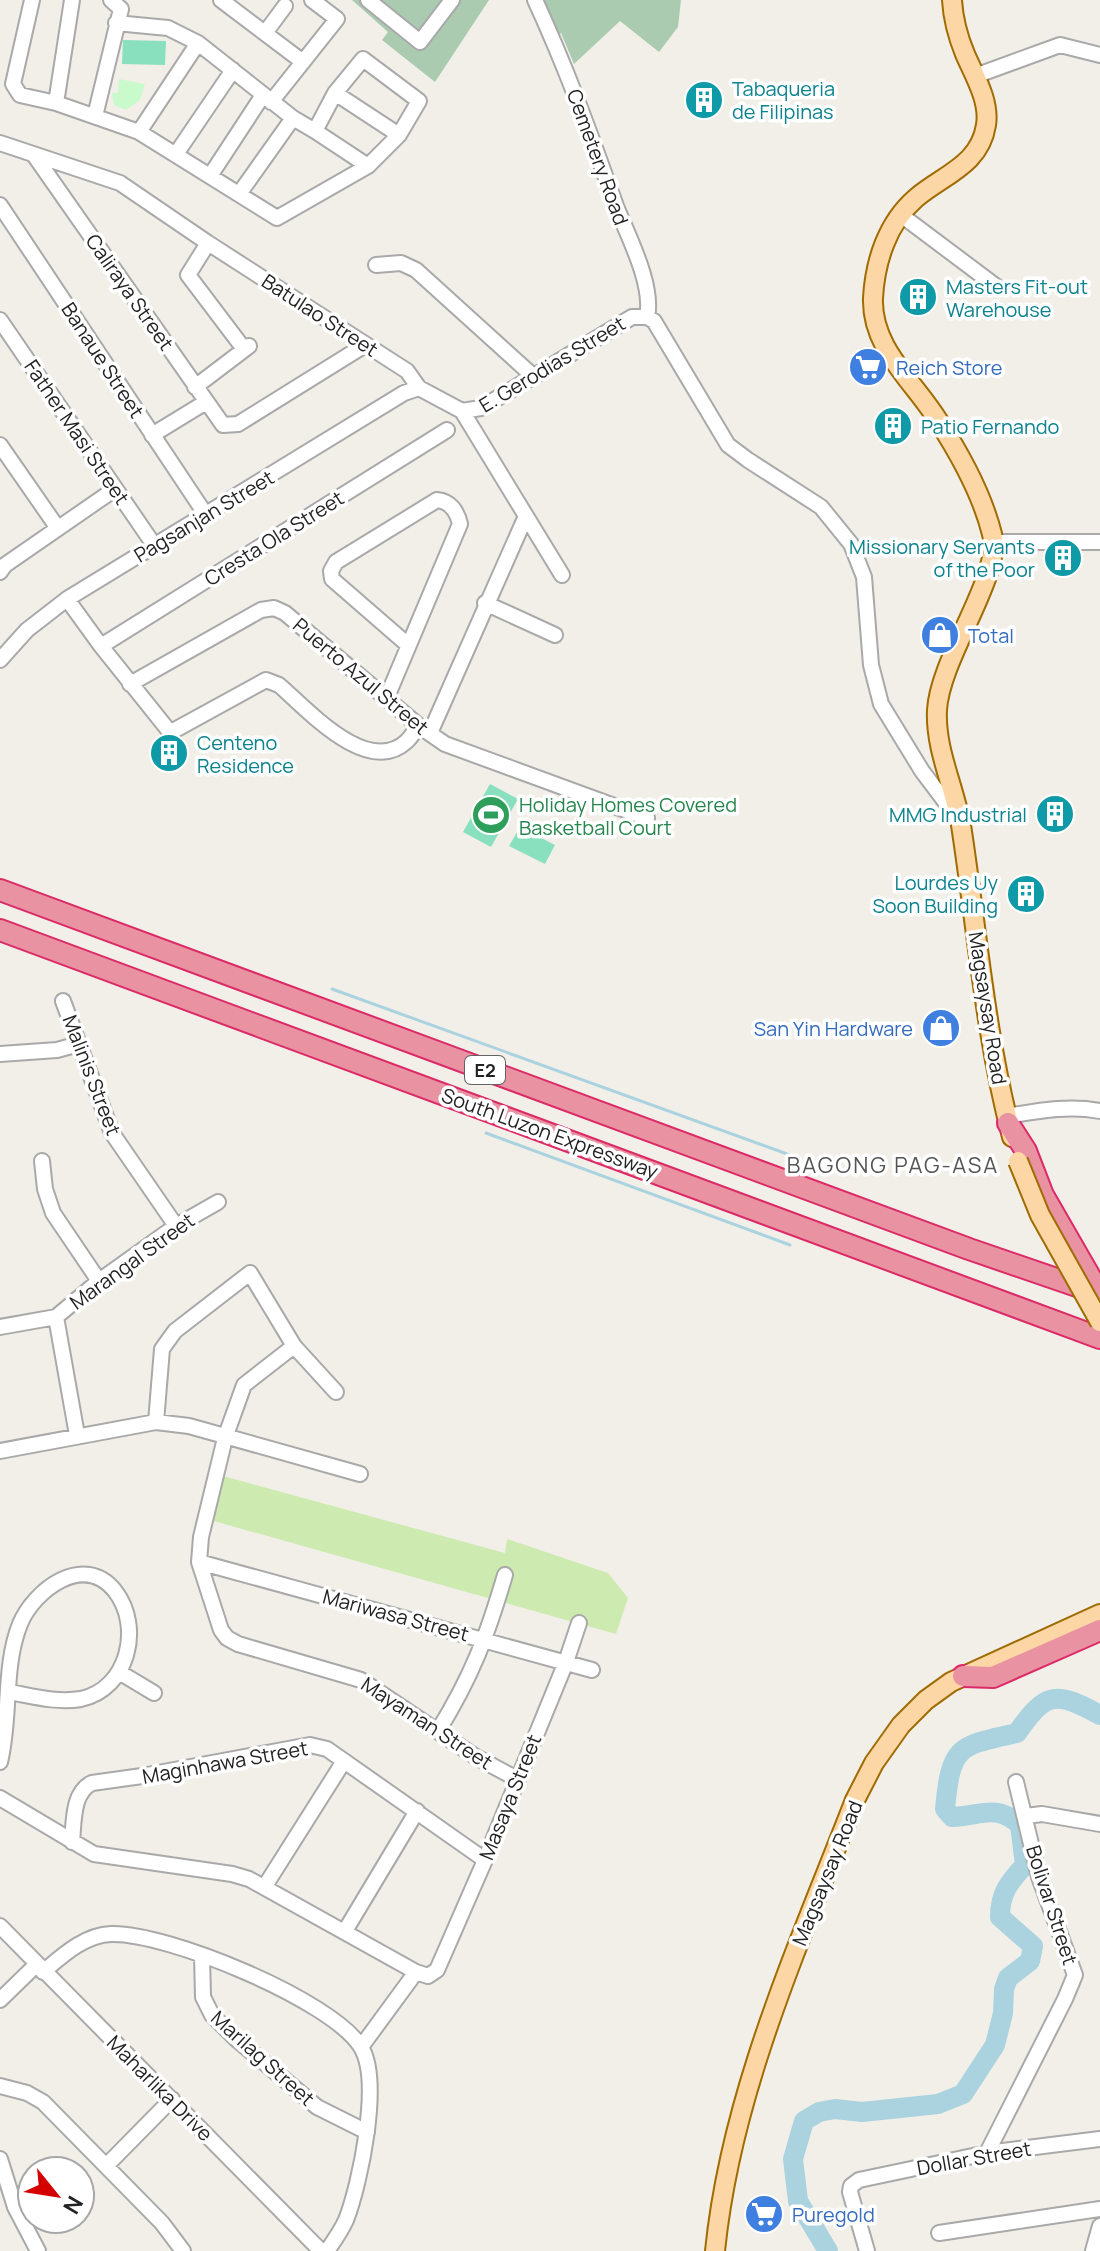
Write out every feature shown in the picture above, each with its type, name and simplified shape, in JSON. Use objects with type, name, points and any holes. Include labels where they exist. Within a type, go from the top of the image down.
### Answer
[{"type":"highway","name":"South Luzon Expressway","points":[[0,890],[969,1249],[1100,1294]]},
{"type":"highway","name":"South Luzon Expressway","points":[[0,930],[1100,1338]]},
{"type":"highway","points":[[1007,1119],[1022,1156],[1100,1294]]},
{"type":"highway","points":[[957,1679],[993,1677],[1096,1635]]},
{"type":"main road","points":[[952,0],[957,30],[987,113],[983,137],[977,150],[961,168],[918,197],[901,215],[885,242],[875,277],[873,312],[876,327],[898,368],[952,443],[978,496],[994,542]]},
{"type":"main road","name":"Magsaysay Road","points":[[994,542],[987,576],[951,656],[938,696],[937,719],[941,749],[953,785],[960,821],[983,984],[1007,1119]]},
{"type":"main road","points":[[1022,1156],[1040,1215],[1100,1322]]},
{"type":"main road","points":[[957,1679],[983,1657],[1100,1601]]},
{"type":"main road","name":"Magsaysay Road","points":[[715,2251],[734,2139],[762,2039],[855,1800],[874,1763],[919,1706],[957,1679],[1100,1614]]},
{"type":"street","points":[[32,0],[13,84],[20,95],[56,103],[139,132],[277,218],[368,166],[399,135],[419,101],[363,59],[335,93],[315,131]]},
{"type":"street","points":[[56,103],[72,0]]},
{"type":"street","points":[[221,0],[303,62]]},
{"type":"street","points":[[210,176],[267,98],[303,62],[337,19],[312,0]]},
{"type":"street","points":[[368,0],[420,42],[452,0]]},
{"type":"street","name":"Cemetery Road","points":[[535,0],[564,65],[639,265],[649,301],[647,317]]},
{"type":"street","points":[[265,33],[285,6]]},
{"type":"street","points":[[95,116],[120,8],[198,43],[293,118],[368,166]]},
{"type":"street","points":[[139,132],[198,43]]},
{"type":"street","points":[[975,76],[1060,45],[1100,55]]},
{"type":"street","points":[[176,154],[233,70]]},
{"type":"street","points":[[335,93],[399,135]]},
{"type":"street","points":[[239,194],[293,118]]},
{"type":"street","name":"Batulao Street","points":[[0,143],[120,183],[407,371],[419,388],[462,411]]},
{"type":"street","name":"Caliraya Street","points":[[34,155],[219,421],[229,426],[238,424],[365,345]]},
{"type":"street","name":"Banaue Street","points":[[0,205],[206,515]]},
{"type":"street","points":[[901,215],[997,287]]},
{"type":"street","points":[[195,387],[246,347],[188,275],[208,243]]},
{"type":"street","points":[[376,265],[401,263],[416,270],[533,376]]},
{"type":"street","name":"E. Gerodias Street","points":[[462,411],[481,408],[632,317],[647,317],[660,327],[728,445],[821,507],[851,544],[864,577],[871,665],[881,704],[922,771],[960,821]]},
{"type":"street","name":"Father Masi Street","points":[[0,320],[154,545]]},
{"type":"street","name":"Pagsanjan Street","points":[[0,660],[27,630],[67,599],[404,393],[419,388]]},
{"type":"street","points":[[152,435],[206,402]]},
{"type":"street","points":[[462,411],[562,575]]},
{"type":"street","name":"Cresta Ola Street","points":[[101,646],[447,430]]},
{"type":"street","points":[[0,445],[57,527]]},
{"type":"street","points":[[2,565],[115,489]]},
{"type":"street","points":[[387,697],[460,524],[449,503],[443,500],[437,500],[336,562],[331,571],[332,579],[408,645]]},
{"type":"street","points":[[67,599],[169,731],[266,680],[279,685],[342,739],[357,747],[377,750],[394,748],[424,730],[526,516]]},
{"type":"street","points":[[994,542],[1100,542]]},
{"type":"street","points":[[485,603],[555,635]]},
{"type":"street","name":"Puerto Azul Street","points":[[130,684],[261,610],[274,608],[285,613],[424,730],[445,744],[647,818]]},
{"type":"street","name":"Malinis Street","points":[[63,1001],[112,1133],[176,1226]]},
{"type":"street","points":[[0,1054],[57,1050],[79,1044]]},
{"type":"street","points":[[1007,1119],[1049,1109],[1085,1108],[1100,1111]]},
{"type":"street","points":[[42,1161],[45,1189],[53,1213],[99,1281]]},
{"type":"street","name":"Marangal Street","points":[[0,1327],[56,1317],[99,1281],[176,1226],[218,1202]]},
{"type":"street","points":[[156,1422],[162,1349],[175,1331],[250,1273],[294,1346],[336,1392]]},
{"type":"street","points":[[56,1317],[77,1435]]},
{"type":"street","name":"Mayaman Street","points":[[294,1346],[244,1385],[225,1438],[201,1537],[199,1562],[221,1630],[238,1644],[349,1674],[372,1685],[476,1757],[517,1779]]},
{"type":"street","points":[[0,1451],[156,1422],[189,1426],[360,1474]]},
{"type":"street","name":"Mariwasa Street","points":[[199,1562],[592,1670]]},
{"type":"street","points":[[0,1762],[6,1740],[9,1692],[19,1625],[29,1607],[45,1588],[61,1578],[79,1575],[97,1577],[113,1588],[122,1601],[129,1626],[127,1657],[119,1672],[102,1689],[83,1698],[58,1701],[9,1692]]},
{"type":"street","points":[[438,1731],[464,1690],[486,1640],[505,1575]]},
{"type":"street","name":"Masaya Street","points":[[416,1972],[428,1976],[437,1970],[485,1860],[579,1623]]},
{"type":"street","points":[[119,1672],[154,1693]]},
{"type":"street","name":"Maginhawa Street","points":[[72,1842],[78,1797],[85,1786],[92,1783],[300,1745],[327,1749],[485,1860]]},
{"type":"street","points":[[265,1886],[344,1761]]},
{"type":"street","name":"Bolivar Street","points":[[987,2153],[1075,1975],[1039,1877],[1016,1782]]},
{"type":"street","points":[[0,1798],[72,1842],[102,1856],[232,1874],[265,1886],[416,1972],[361,2047]]},
{"type":"street","points":[[345,1931],[417,1811]]},
{"type":"street","points":[[1026,1816],[1042,1814],[1100,1824]]},
{"type":"street","name":"Maharlika Drive","points":[[0,1926],[39,1969],[321,2251]]},
{"type":"street","points":[[0,2000],[72,1948],[109,1934],[136,1936],[202,1955],[255,1977],[313,2006],[340,2024],[361,2047],[371,2092],[367,2132],[348,2215],[327,2251]]},
{"type":"street","name":"Marilag Street","points":[[202,1955],[203,1997],[212,2015],[317,2107],[367,2132]]},
{"type":"street","points":[[0,2086],[27,2093],[43,2102],[162,2223],[183,2251]]},
{"type":"street","points":[[107,2165],[172,2099]]},
{"type":"street","name":"Dollar Street","points":[[867,2251],[851,2198],[851,2186],[859,2180],[987,2153],[1100,2139]]},
{"type":"street","points":[[0,2159],[15,2207],[38,2251]]},
{"type":"street","points":[[939,2233],[1100,2209]]},
{"type":"street","points":[[1093,2251],[1100,2226]]},
{"type":"green space","points":[[352,0],[489,0],[435,82],[382,40],[388,32]]},
{"type":"green space","points":[[526,0],[681,0],[678,27],[659,52],[620,21],[574,64],[561,33],[545,44]]},
{"type":"green space","points":[[123,40],[166,41],[165,65],[122,64]]},
{"type":"green space","points":[[119,79],[145,84],[140,100],[126,110],[114,105],[112,93],[118,93]]},
{"type":"green space","name":"Holiday Homes Covered Basketball Court","points":[[490,784],[518,799],[491,847],[463,832]]},
{"type":"green space","points":[[520,827],[555,845],[545,864],[509,846]]},
{"type":"green space","points":[[223,1476],[505,1553],[507,1539],[608,1573],[628,1598],[616,1634],[210,1520]]},
{"type":"waterway","points":[[332,989],[790,1155]]},
{"type":"waterway","points":[[486,1133],[790,1245]]},
{"type":"waterway","points":[[828,2251],[798,2201],[793,2159],[804,2121],[819,2112],[835,2109],[862,2112],[938,2104],[963,2094],[995,2045],[1008,1978],[1030,1961],[1033,1946],[1000,1917],[1006,1888],[1025,1865],[1020,1825],[1003,1814],[988,1812],[952,1817],[945,1809],[950,1772],[955,1760],[970,1746],[1017,1733],[1036,1709],[1053,1699],[1073,1702],[1100,1715]]},
{"type":"place","name":"Tabaqueria de Filipinas","points":[[704,100]]},
{"type":"place","name":"Masters Fit-out Warehouse","points":[[918,297]]},
{"type":"place","name":"Reich Store","points":[[868,367]]},
{"type":"place","name":"Patio Fernando","points":[[893,426]]},
{"type":"place","name":"Missionary Servants of the Poor","points":[[1063,558]]},
{"type":"place","name":"Total","points":[[940,635]]},
{"type":"place","name":"Centeno Residence","points":[[169,753]]},
{"type":"place","name":"MMG Industrial","points":[[1055,814]]},
{"type":"place","name":"Holiday Homes Covered Basketball Court","points":[[491,815]]},
{"type":"place","name":"Lourdes Uy Soon Building","points":[[1026,894]]},
{"type":"place","name":"San Yin Hardware","points":[[941,1028]]},
{"type":"place","name":"Puregold","points":[[764,2214]]},
{"type":"district","name":"BAGONG PAG-ASA","points":[[893,1165]]}]
